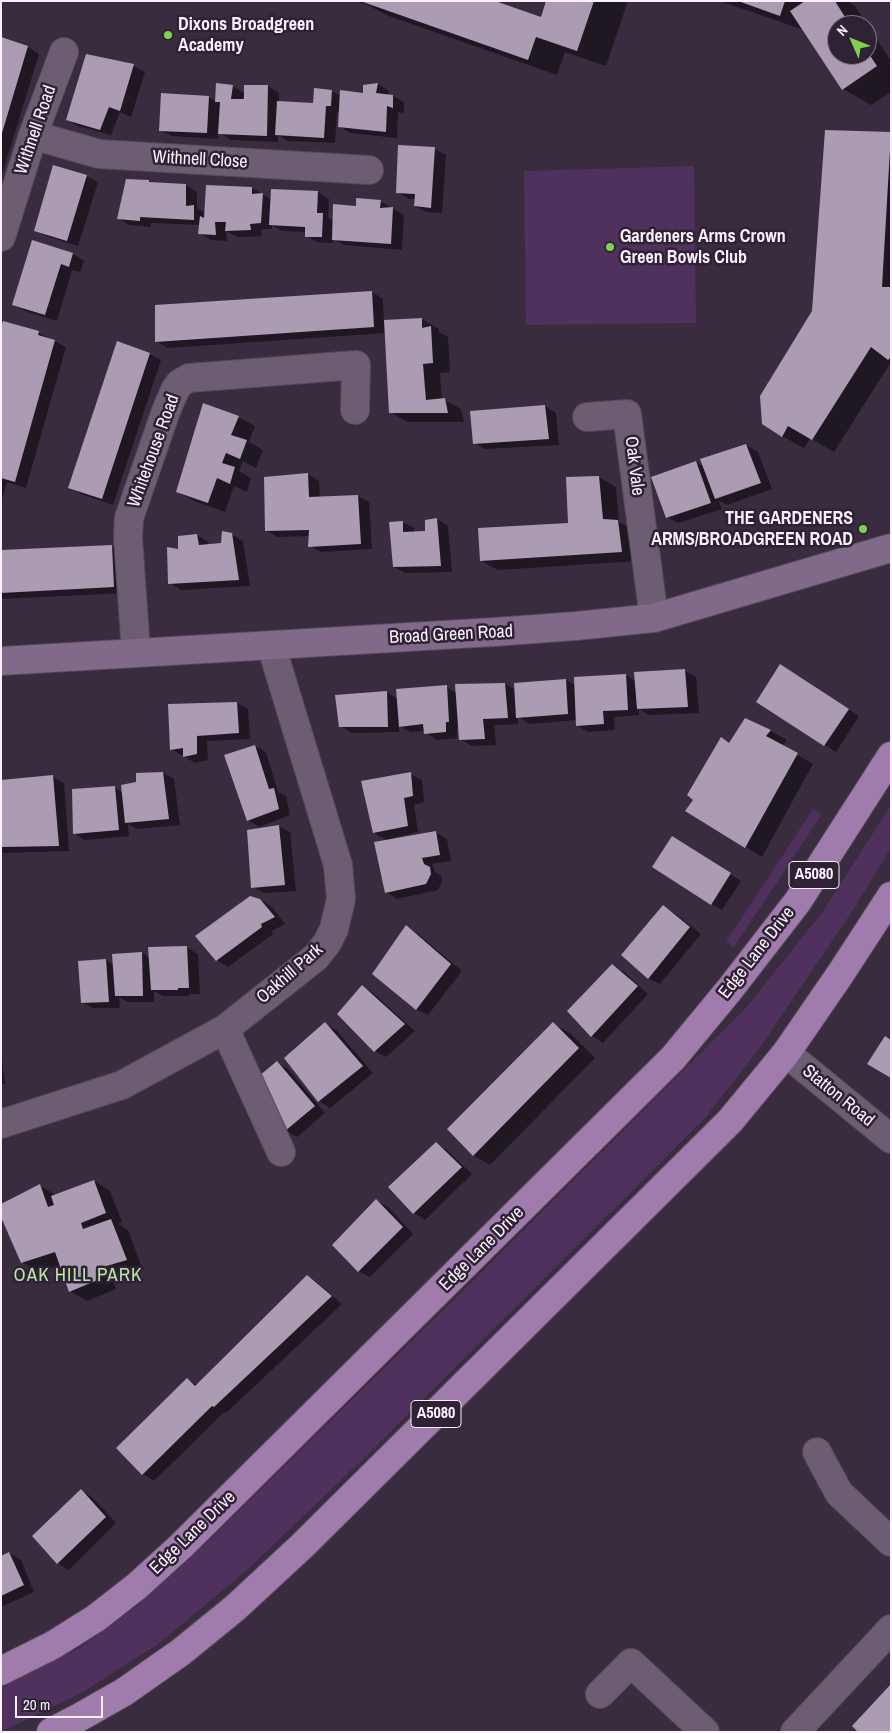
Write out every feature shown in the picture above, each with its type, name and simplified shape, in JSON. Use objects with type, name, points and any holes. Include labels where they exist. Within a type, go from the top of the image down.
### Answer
[{"type":"highway","name":"Edge Lane Drive","points":[[1,1671],[60,1641],[96,1618],[137,1586],[181,1546],[660,1071],[730,989],[798,901],[891,756]]},
{"type":"highway","name":"A5080","points":[[51,1732],[124,1692],[181,1652],[235,1608],[282,1565],[730,1121],[786,1053],[891,896]]},
{"type":"main road","name":"Broad Green Road","points":[[1,661],[494,632],[654,618],[891,548]]},
{"type":"street","name":"Withnell Road","points":[[1,237],[33,135],[64,52]]},
{"type":"street","name":"Withnell Close","points":[[33,135],[99,154],[369,170]]},
{"type":"street","name":"Whitehouse Road","points":[[136,652],[128,538],[130,518],[166,411],[180,383],[189,378],[356,365],[355,410]]},
{"type":"street","name":"Oak Vale","points":[[587,417],[628,414],[654,618]]},
{"type":"street","name":"Oakhill Park","points":[[1,1124],[122,1085],[225,1029],[316,957],[327,942],[334,929],[341,898],[338,865],[271,645]]},
{"type":"street","points":[[225,1029],[281,1152]]},
{"type":"street","name":"Statton Road","points":[[786,1053],[891,1139]]},
{"type":"street","points":[[817,1452],[839,1493],[891,1542]]},
{"type":"street","points":[[796,1732],[891,1629]]},
{"type":"street","points":[[600,1694],[631,1664],[705,1732]]},
{"type":"shaded area","name":"Gardeners Arms Crown Green Bowls Club","points":[[694,166],[696,323],[526,325],[524,171]]},
{"type":"shaded area","points":[[891,805],[891,848],[851,913],[761,1046],[706,1117],[358,1464],[246,1571],[157,1645],[81,1693],[1,1732],[1,1688],[80,1648],[137,1606],[196,1553],[483,1271],[745,1009],[821,914]]},
{"type":"shaded area","points":[[813,809],[822,814],[734,947],[726,942]]},
{"type":"building","points":[[495,1],[541,17],[546,1],[594,1],[577,51],[536,37],[528,60],[363,2]]},
{"type":"building","points":[[738,1],[785,1],[780,16]]},
{"type":"building","points":[[805,1],[835,1],[844,15],[827,15],[827,65],[877,66],[842,90],[790,11]]},
{"type":"building","points":[[1,37],[28,46],[2,133],[1,133]]},
{"type":"building","points":[[86,54],[134,64],[120,111],[109,107],[100,130],[66,120]]},
{"type":"building","points":[[216,83],[233,85],[231,99],[244,99],[244,85],[268,85],[267,136],[218,134],[220,102],[215,102]]},
{"type":"building","points":[[378,83],[376,93],[393,95],[393,108],[387,106],[386,132],[338,127],[340,90],[363,93],[363,85]]},
{"type":"building","points":[[314,88],[332,90],[331,106],[326,106],[324,138],[275,135],[277,101],[313,103]]},
{"type":"building","points":[[161,93],[209,96],[207,133],[159,131]]},
{"type":"building","points":[[825,130],[891,132],[882,287],[891,287],[891,357],[888,360],[871,347],[812,440],[788,426],[782,437],[762,424],[760,396],[812,311]]},
{"type":"building","points":[[398,145],[435,147],[431,208],[414,206],[415,194],[396,193]]},
{"type":"building","points":[[53,165],[87,175],[67,241],[34,231]]},
{"type":"building","points":[[126,179],[186,184],[186,206],[194,205],[194,220],[140,217],[140,221],[117,219]]},
{"type":"building","points":[[206,185],[252,187],[252,194],[263,193],[261,223],[250,224],[251,230],[225,231],[226,222],[215,222],[216,235],[198,234],[200,216],[204,218]]},
{"type":"building","points":[[271,189],[318,191],[317,213],[323,213],[322,237],[305,237],[305,227],[269,225]]},
{"type":"building","points":[[356,198],[381,200],[380,208],[393,207],[391,244],[332,240],[333,204],[356,206]]},
{"type":"building","points":[[32,240],[73,253],[69,267],[61,264],[45,315],[12,305]]},
{"type":"building","points":[[372,291],[374,327],[155,342],[155,305]]},
{"type":"building","points":[[422,318],[422,328],[431,326],[433,363],[423,364],[426,400],[445,398],[448,413],[389,413],[384,320]]},
{"type":"building","points":[[3,321],[39,331],[38,335],[55,340],[15,482],[1,478],[1,326]]},
{"type":"building","points":[[117,341],[150,353],[102,499],[68,488]]},
{"type":"building","points":[[203,403],[239,416],[231,435],[247,440],[240,459],[226,453],[222,463],[235,467],[230,484],[217,478],[208,503],[176,492]]},
{"type":"building","points":[[545,405],[549,439],[473,444],[470,411]]},
{"type":"building","points":[[746,444],[761,483],[715,499],[700,459]]},
{"type":"building","points":[[696,461],[711,503],[666,518],[651,477]]},
{"type":"building","points":[[308,473],[309,497],[358,495],[361,544],[308,547],[309,530],[265,531],[264,477]]},
{"type":"building","points":[[599,476],[603,519],[618,520],[622,552],[480,561],[478,528],[568,523],[566,477]]},
{"type":"building","points":[[437,518],[441,566],[393,567],[389,522],[403,521],[403,532],[425,531],[425,520]]},
{"type":"building","points":[[222,531],[232,533],[239,580],[168,584],[167,547],[178,549],[178,536],[197,534],[199,545],[221,543]]},
{"type":"building","points":[[112,545],[114,587],[1,593],[1,550]]},
{"type":"building","points":[[780,664],[849,709],[824,746],[756,702]]},
{"type":"building","points":[[685,669],[688,707],[637,709],[634,672]]},
{"type":"building","points":[[626,674],[628,710],[603,711],[604,724],[576,726],[574,677]]},
{"type":"building","points":[[566,679],[568,714],[516,718],[514,683]]},
{"type":"building","points":[[505,683],[508,718],[483,719],[485,739],[459,740],[455,684]]},
{"type":"building","points":[[447,685],[449,722],[446,722],[446,732],[424,734],[423,724],[399,727],[396,689]]},
{"type":"building","points":[[387,691],[388,727],[339,727],[335,695]]},
{"type":"building","points":[[237,702],[239,733],[197,736],[197,754],[183,757],[183,748],[170,750],[168,704]]},
{"type":"building","points":[[745,718],[771,730],[766,736],[798,753],[745,848],[685,811],[693,800],[687,795],[721,737],[729,743]]},
{"type":"building","points":[[255,745],[269,789],[274,788],[279,809],[247,821],[224,755]]},
{"type":"building","points":[[163,772],[169,819],[125,823],[121,785],[136,782],[136,773]]},
{"type":"building","points":[[411,772],[413,796],[404,798],[408,826],[373,833],[361,781]]},
{"type":"building","points":[[53,775],[59,846],[1,847],[1,780]]},
{"type":"building","points":[[115,786],[119,830],[73,834],[72,789]]},
{"type":"building","points":[[279,825],[285,885],[251,888],[247,830]]},
{"type":"building","points":[[436,831],[440,855],[422,858],[424,864],[430,867],[431,874],[426,884],[385,893],[374,842]]},
{"type":"building","points":[[672,836],[731,873],[711,905],[652,867]]},
{"type":"building","points":[[250,896],[260,899],[275,917],[261,924],[262,927],[216,961],[195,936]]},
{"type":"building","points":[[663,905],[690,927],[648,979],[621,955]]},
{"type":"building","points":[[406,925],[451,964],[416,1010],[372,974]]},
{"type":"building","points":[[187,946],[189,988],[151,990],[148,947]]},
{"type":"building","points":[[142,952],[143,996],[115,996],[112,954]]},
{"type":"building","points":[[106,959],[109,1002],[81,1003],[78,961]]},
{"type":"building","points":[[612,964],[638,986],[591,1037],[567,1011]]},
{"type":"building","points":[[362,985],[405,1024],[374,1052],[337,1014]]},
{"type":"building","points":[[325,1022],[363,1066],[318,1102],[284,1058]]},
{"type":"building","points":[[553,1022],[579,1048],[473,1156],[447,1129]]},
{"type":"building","points":[[885,1036],[891,1040],[891,1078],[867,1064]]},
{"type":"building","points":[[277,1061],[315,1106],[285,1131],[253,1081]]},
{"type":"building","points":[[436,1142],[462,1167],[413,1214],[388,1187]]},
{"type":"building","points":[[94,1180],[106,1213],[81,1223],[83,1229],[111,1219],[127,1260],[96,1269],[100,1279],[69,1292],[55,1252],[21,1263],[1,1217],[1,1204],[40,1184],[48,1207],[54,1205],[51,1196]]},
{"type":"building","points":[[376,1199],[403,1227],[358,1272],[332,1245]]},
{"type":"building","points":[[307,1275],[332,1296],[214,1407],[212,1406],[142,1475],[116,1448],[187,1378],[195,1386]]},
{"type":"building","points":[[81,1489],[106,1517],[57,1564],[32,1536]]},
{"type":"building","points":[[9,1552],[24,1585],[1,1596],[1,1556]]},
{"type":"building","points":[[891,1684],[891,1732],[858,1732],[852,1726]]},
{"type":"place","name":"Dixons Broadgreen Academy","points":[[168,35]]},
{"type":"place","name":"Gardeners Arms Crown Green Bowls Club","points":[[610,247]]},
{"type":"place","name":"THE GARDENERS ARMS/BROADGREEN ROAD","points":[[863,529]]},
{"type":"district","name":"OAK HILL PARK","points":[[78,1276]]}]
